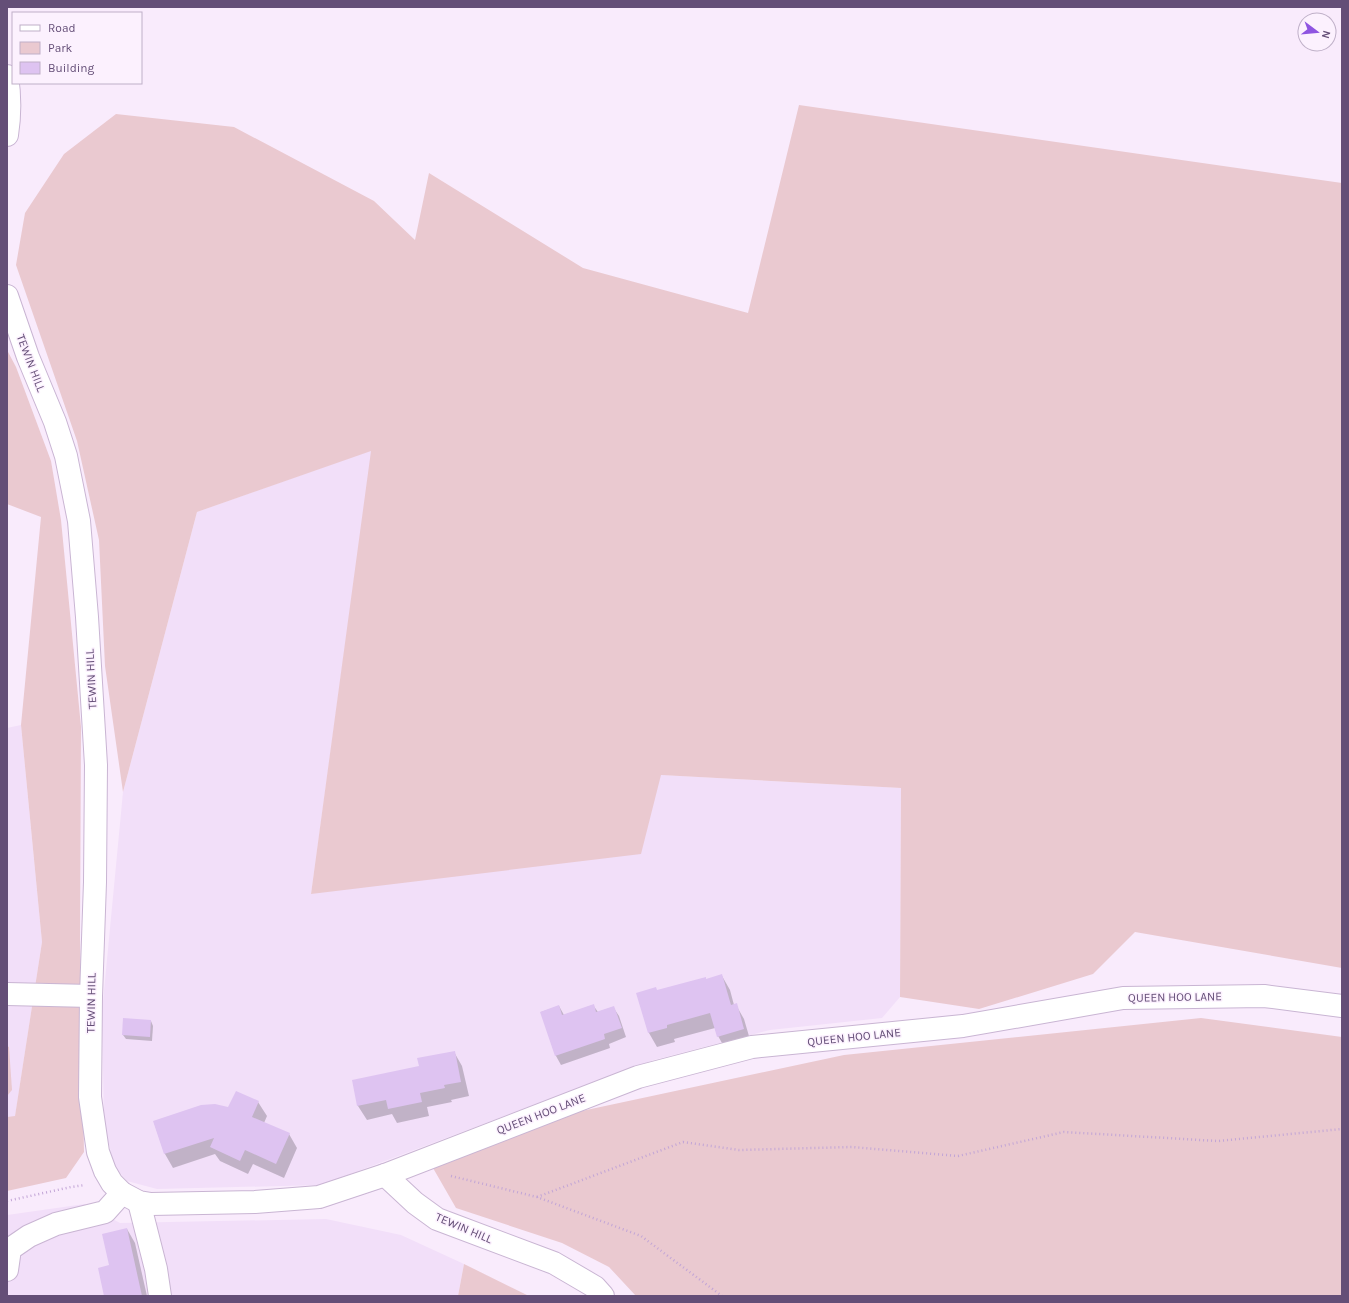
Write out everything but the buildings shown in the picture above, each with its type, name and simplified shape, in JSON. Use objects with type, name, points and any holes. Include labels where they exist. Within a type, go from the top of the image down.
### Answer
[{"type":"street","points":[[7,76],[7,136]]},
{"type":"street","name":"TEWIN HILL","points":[[7,296],[28,357],[55,422],[66,456],[79,521],[87,617],[96,765],[90,1097],[98,1152],[104,1171],[124,1193],[156,1269],[160,1296]]},
{"type":"street","points":[[7,994],[91,996]]},
{"type":"street","name":"QUEEN HOO LANE","points":[[385,1175],[638,1077],[752,1047],[963,1026],[1123,998],[1264,996],[1342,1006]]},
{"type":"street","points":[[7,1270],[10,1249],[29,1236],[56,1224],[105,1212],[124,1193],[150,1204],[255,1202],[319,1197],[385,1175]]},
{"type":"street","name":"TEWIN HILL","points":[[385,1175],[415,1203],[437,1219],[554,1263],[595,1288],[603,1296]]},
{"type":"path","points":[[537,1198],[683,1142],[739,1150],[852,1147],[958,1156],[1064,1132],[1218,1141],[1342,1129]]},
{"type":"path","points":[[446,1175],[537,1198],[641,1236],[722,1296]]},
{"type":"path","points":[[7,1201],[71,1186],[124,1193]]},
{"type":"shaded area","points":[[372,450],[311,894],[661,775],[901,788],[900,997],[882,1018],[770,1030],[654,1060],[321,1185],[157,1189],[127,1181],[114,1166],[104,1122],[102,1012],[123,792],[197,512]]},
{"type":"shaded area","points":[[21,725],[42,942],[15,1117],[7,1117],[7,728]]},
{"type":"shaded area","points":[[85,1204],[120,1223],[326,1219],[401,1235],[464,1264],[458,1296],[7,1296],[7,1215]]},
{"type":"green space","points":[[799,105],[1342,183],[1342,968],[1135,932],[1093,974],[979,1009],[900,997],[901,788],[661,775],[641,854],[311,894],[371,451],[197,512],[123,792],[105,666],[99,540],[77,441],[16,265],[25,213],[64,154],[116,114],[234,127],[374,201],[415,240],[429,173],[583,268],[748,313]]},
{"type":"green space","points":[[7,350],[16,367],[51,461],[61,520],[81,727],[80,939],[84,1152],[66,1178],[7,1191],[7,1117],[15,1116],[42,942],[21,725],[41,517],[7,504]]},
{"type":"green space","points":[[1201,1018],[1342,1037],[1342,1296],[636,1296],[609,1267],[562,1243],[456,1208],[433,1168],[563,1115],[844,1055]]},
{"type":"green space","points":[[7,1046],[9,1047],[12,1090],[7,1096]]},
{"type":"green space","points":[[464,1264],[529,1296],[458,1296]]}]
